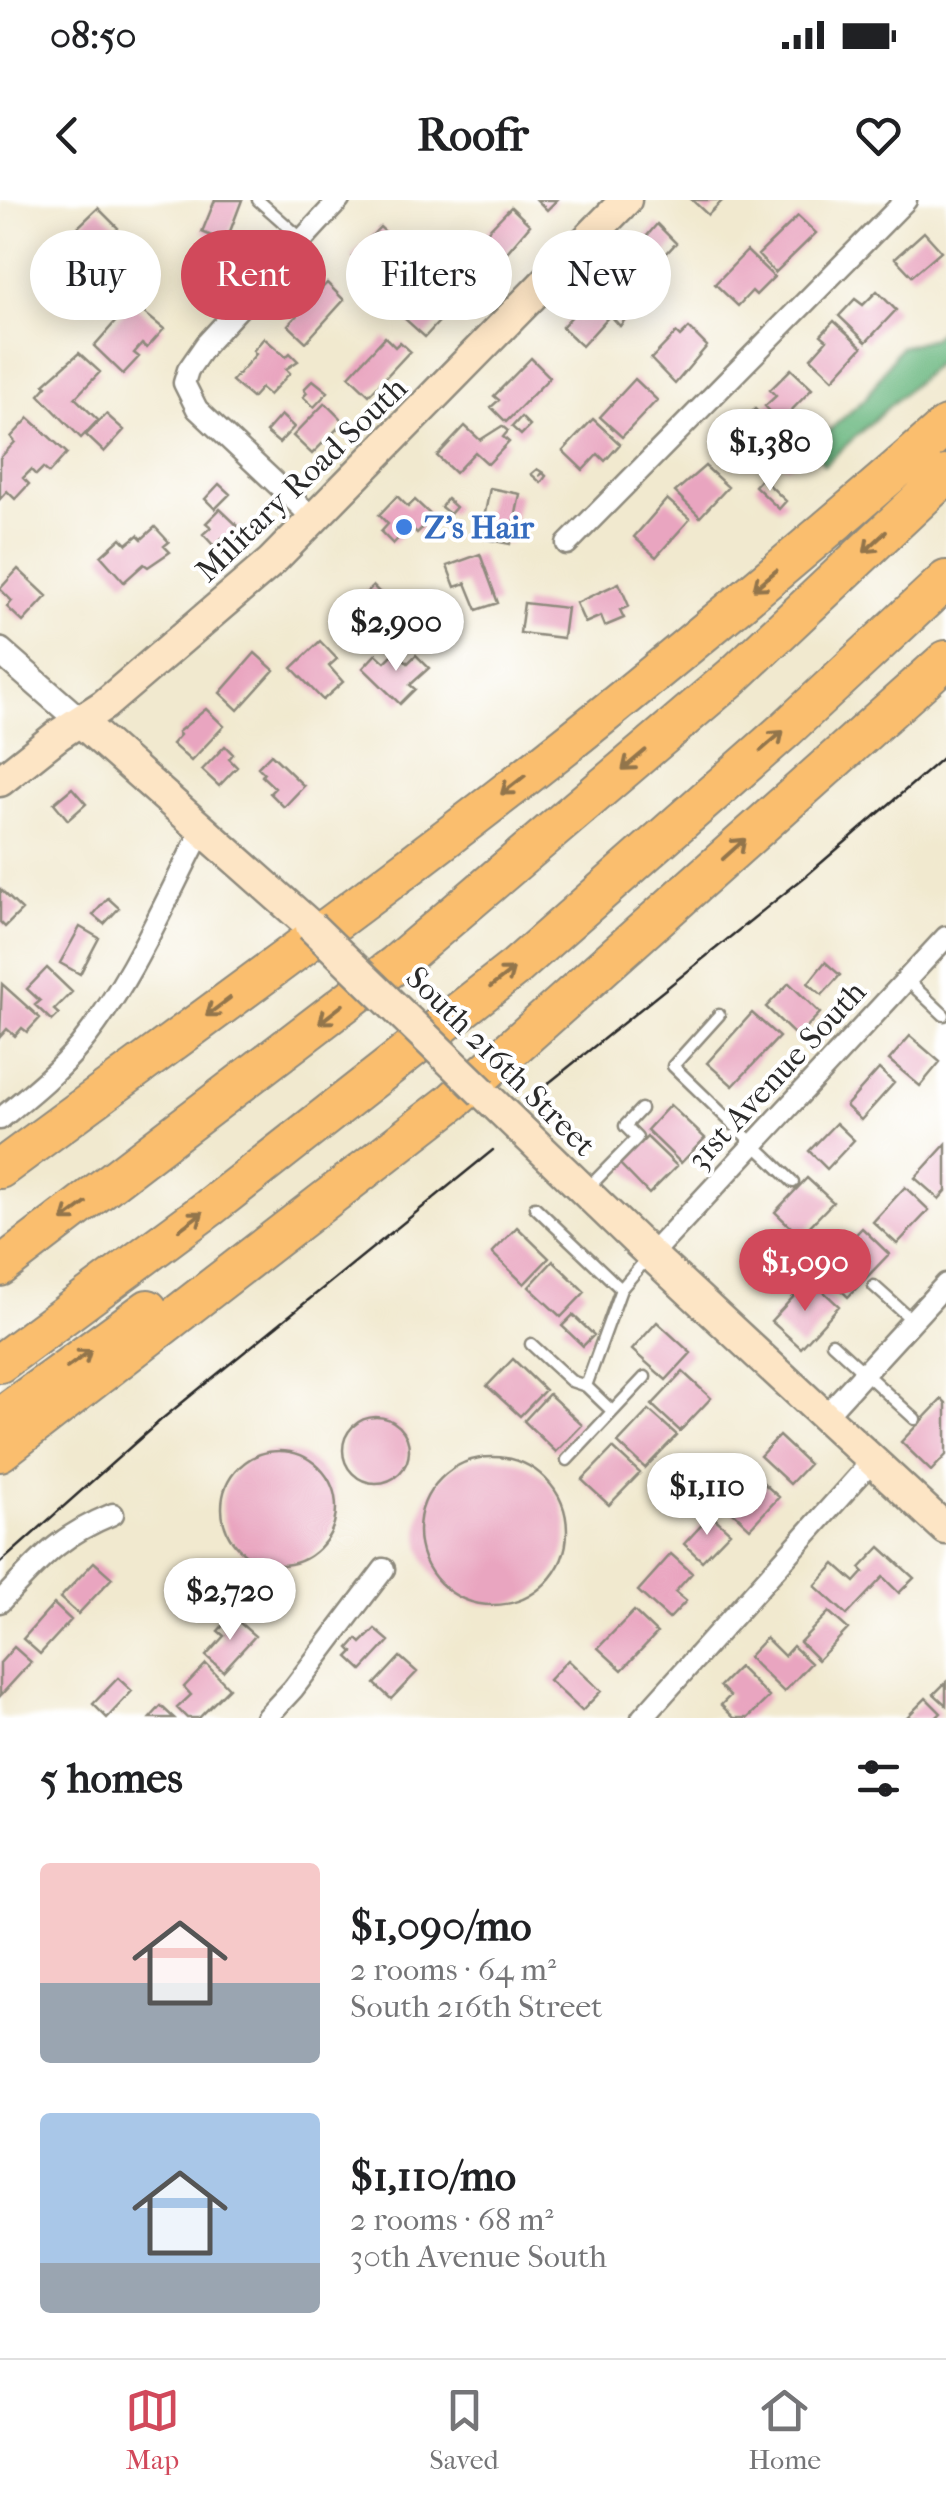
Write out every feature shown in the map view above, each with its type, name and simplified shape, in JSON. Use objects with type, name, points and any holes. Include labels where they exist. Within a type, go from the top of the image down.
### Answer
[{"type":"highway","points":[[0,1169],[580,734],[849,512],[946,426]]},
{"type":"highway","points":[[0,1267],[396,964],[732,676],[946,475]]},
{"type":"highway","points":[[0,1363],[209,1208],[516,968],[786,729],[946,580]]},
{"type":"highway","points":[[0,1452],[452,1102],[946,660]]},
{"type":"highway","points":[[0,1417],[436,1098],[660,914]]},
{"type":"main road","name":"Military Road South","points":[[0,781],[104,705],[213,614],[315,520],[626,200]]},
{"type":"main road","name":"South 216th Street","points":[[80,720],[312,926],[584,1192],[946,1529]]},
{"type":"street","points":[[311,230],[339,200]]},
{"type":"street","points":[[567,544],[906,200]]},
{"type":"street","points":[[228,320],[206,344],[184,383],[196,409],[315,520]]},
{"type":"street","name":"South 216th Street","points":[[0,651],[80,720]]},
{"type":"street","points":[[0,1119],[55,1072],[99,1020],[142,947],[203,828]]},
{"type":"street","name":"31st Avenue South","points":[[651,1255],[946,936]]},
{"type":"street","points":[[826,1415],[946,1284]]},
{"type":"street","points":[[642,1718],[873,1460]]},
{"type":"street","points":[[0,1602],[55,1544],[112,1514]]},
{"type":"street","points":[[266,1718],[293,1689],[384,1569]]},
{"type":"lane","points":[[258,200],[292,230]]},
{"type":"lane","points":[[906,979],[944,1015]]},
{"type":"lane","points":[[719,1014],[673,1066],[794,1182]]},
{"type":"lane","points":[[584,1192],[637,1138],[625,1126],[641,1109]]},
{"type":"lane","points":[[535,1207],[621,1289]]},
{"type":"lane","points":[[586,1386],[621,1289],[651,1255]]},
{"type":"lane","points":[[874,1286],[912,1321]]},
{"type":"lane","points":[[832,1343],[915,1419]]},
{"type":"lane","points":[[531,1344],[570,1381],[586,1386],[612,1412]]},
{"type":"lane","points":[[566,1460],[645,1377]]},
{"type":"green space","points":[[946,325],[946,355],[824,465],[812,445],[865,399],[900,347],[933,338]]},
{"type":"building","points":[[215,200],[242,200],[231,230],[203,230]]},
{"type":"building","points":[[537,200],[557,200],[547,210]]},
{"type":"building","points":[[692,200],[723,200],[708,215]]},
{"type":"building","points":[[511,207],[530,225],[512,246],[512,230],[489,230]]},
{"type":"building","points":[[98,208],[118,228],[81,230],[78,227]]},
{"type":"building","points":[[798,216],[816,233],[775,273],[758,255]]},
{"type":"building","points":[[924,232],[941,251],[912,276],[895,258]]},
{"type":"building","points":[[747,251],[774,277],[738,306],[715,284]]},
{"type":"building","points":[[326,284],[344,300],[326,320]]},
{"type":"building","points":[[877,291],[896,310],[866,342],[839,316],[855,299],[863,305]]},
{"type":"building","points":[[117,320],[153,320],[164,329],[147,348],[142,344],[134,353],[139,357],[123,374],[94,346]]},
{"type":"building","points":[[293,320],[326,320],[306,342],[288,325]]},
{"type":"building","points":[[406,320],[440,320],[425,337]]},
{"type":"building","points":[[569,320],[605,320],[582,346],[562,327]]},
{"type":"building","points":[[834,321],[862,347],[833,379],[811,358],[827,340],[821,335]]},
{"type":"building","points":[[689,328],[707,346],[675,384],[651,359],[676,333],[680,337]]},
{"type":"building","points":[[385,337],[395,347],[400,342],[410,351],[369,395],[349,376]]},
{"type":"building","points":[[264,338],[286,357],[290,353],[298,361],[286,369],[290,373],[269,395],[261,388],[252,398],[232,381],[256,354],[253,351]]},
{"type":"building","points":[[79,353],[100,372],[75,398],[98,420],[81,438],[39,395],[47,386],[44,384]]},
{"type":"building","points":[[531,358],[550,377],[506,422],[491,407],[499,400],[494,396]]},
{"type":"building","points":[[791,369],[812,389],[780,422],[765,406],[776,396],[770,390]]},
{"type":"building","points":[[635,379],[657,400],[622,437],[600,417]]},
{"type":"building","points":[[313,380],[328,392],[314,407],[303,397],[307,393],[304,389]]},
{"type":"building","points":[[325,403],[344,422],[312,454],[293,436]]},
{"type":"building","points":[[755,409],[781,435],[751,466],[731,446],[744,432],[738,426]]},
{"type":"building","points":[[106,414],[124,430],[104,452],[86,435]]},
{"type":"building","points":[[281,415],[294,427],[279,443],[266,432]]},
{"type":"building","points":[[521,417],[530,426],[521,435],[512,427]]},
{"type":"building","points":[[29,418],[67,453],[49,473],[43,468],[36,475],[31,470],[23,478],[29,484],[15,499],[7,491],[0,499],[0,458],[15,442],[11,437]]},
{"type":"building","points":[[593,419],[620,444],[605,461],[598,454],[583,470],[563,451]]},
{"type":"building","points":[[465,426],[480,440],[502,426],[508,431],[503,437],[509,442],[488,464],[475,452],[455,473],[437,456]]},
{"type":"building","points":[[787,440],[801,453],[788,467],[774,455]]},
{"type":"building","points":[[705,466],[728,487],[700,517],[675,492]]},
{"type":"building","points":[[537,469],[542,472],[539,476],[546,476],[541,483],[531,474]]},
{"type":"building","points":[[762,478],[786,501],[779,509],[755,486]]},
{"type":"building","points":[[219,484],[230,494],[215,509],[205,499]]},
{"type":"building","points":[[490,488],[520,494],[510,544],[480,538]]},
{"type":"building","points":[[397,496],[408,507],[415,500],[433,517],[417,533],[410,526],[393,544],[381,532],[388,524],[379,515]]},
{"type":"building","points":[[447,499],[456,507],[450,514],[441,507]]},
{"type":"building","points":[[667,499],[690,519],[656,557],[634,537]]},
{"type":"building","points":[[220,509],[240,528],[226,542],[222,538],[214,546],[203,534],[211,527],[206,523]]},
{"type":"building","points":[[155,527],[169,542],[164,546],[170,552],[148,567],[144,564],[124,582],[101,556],[121,538],[127,544],[138,535],[142,539]]},
{"type":"building","points":[[480,554],[498,603],[477,610],[466,583],[455,587],[447,566]]},
{"type":"building","points":[[18,569],[47,596],[23,622],[7,607],[12,601],[0,589]]},
{"type":"building","points":[[619,583],[629,606],[620,610],[624,618],[605,626],[601,616],[585,623],[576,603]]},
{"type":"building","points":[[373,586],[398,611],[367,642],[338,614]]},
{"type":"building","points":[[524,603],[567,608],[563,638],[520,633]]},
{"type":"building","points":[[433,609],[454,629],[435,649],[414,628]]},
{"type":"building","points":[[320,641],[337,659],[329,666],[343,682],[323,700],[292,668]]},
{"type":"building","points":[[396,651],[408,663],[416,655],[429,668],[410,685],[415,689],[400,704],[363,668],[376,654],[385,662]]},
{"type":"building","points":[[255,653],[274,670],[238,710],[220,693]]},
{"type":"building","points":[[206,709],[224,726],[191,761],[172,744],[180,735],[178,732]]},
{"type":"building","points":[[225,746],[237,767],[219,786],[202,770]]},
{"type":"building","points":[[271,754],[304,786],[284,807],[270,793],[275,788],[258,767]]},
{"type":"building","points":[[72,788],[86,804],[68,820],[54,803]]},
{"type":"building","points":[[0,889],[22,910],[5,927],[0,922]]},
{"type":"building","points":[[108,898],[119,908],[104,924],[93,915]]},
{"type":"building","points":[[80,927],[99,938],[80,974],[60,963]]},
{"type":"building","points":[[825,962],[840,975],[822,995],[808,983]]},
{"type":"building","points":[[47,968],[72,992],[54,1010],[59,1014],[52,1021],[35,1005],[40,1001],[27,989]]},
{"type":"building","points":[[789,983],[820,1013],[797,1037],[766,1007]]},
{"type":"building","points":[[2,984],[40,1018],[27,1032],[22,1028],[15,1036],[7,1029],[0,1037]]},
{"type":"building","points":[[752,1013],[779,1037],[733,1086],[707,1063]]},
{"type":"building","points":[[910,1036],[940,1062],[920,1086],[889,1060]]},
{"type":"building","points":[[879,1069],[894,1083],[861,1120],[846,1106]]},
{"type":"building","points":[[670,1105],[705,1138],[681,1163],[647,1130]]},
{"type":"building","points":[[836,1123],[854,1140],[827,1169],[809,1151]]},
{"type":"building","points":[[647,1137],[677,1166],[649,1194],[620,1164]]},
{"type":"building","points":[[946,1144],[946,1191],[939,1199],[915,1178]]},
{"type":"building","points":[[807,1178],[833,1202],[800,1236],[775,1212]]},
{"type":"building","points":[[905,1187],[929,1210],[897,1244],[873,1222]]},
{"type":"building","points":[[517,1227],[549,1258],[524,1284],[492,1253]]},
{"type":"building","points":[[862,1228],[889,1254],[848,1297],[821,1271]]},
{"type":"building","points":[[774,1238],[795,1257],[776,1277],[756,1258]]},
{"type":"building","points":[[553,1261],[585,1292],[561,1317],[529,1287]]},
{"type":"building","points":[[810,1279],[839,1306],[801,1348],[771,1321]]},
{"type":"building","points":[[573,1315],[594,1335],[583,1346],[562,1326]]},
{"type":"building","points":[[657,1322],[691,1353],[666,1380],[632,1350]]},
{"type":"building","points":[[513,1359],[545,1390],[520,1416],[487,1386]]},
{"type":"building","points":[[683,1372],[711,1398],[680,1431],[652,1405]]},
{"type":"building","points":[[549,1394],[582,1425],[556,1452],[524,1421]]},
{"type":"building","points":[[942,1399],[946,1403],[946,1455],[931,1471],[901,1442]]},
{"type":"building","points":[[649,1410],[677,1435],[645,1468],[618,1443]]},
{"type":"building","points":[[376,1417],[400,1426],[409,1450],[400,1474],[376,1483],[352,1474],[343,1450],[352,1426]]},
{"type":"building","points":[[779,1436],[809,1464],[790,1484],[760,1456]]},
{"type":"building","points":[[613,1448],[640,1473],[609,1505],[582,1480]]},
{"type":"building","points":[[279,1451],[301,1455],[319,1468],[332,1486],[336,1508],[332,1530],[319,1548],[301,1561],[279,1565],[257,1561],[239,1548],[226,1530],[222,1508],[226,1486],[239,1468],[257,1455]]},
{"type":"building","points":[[493,1457],[521,1463],[545,1479],[561,1503],[567,1531],[561,1559],[545,1583],[521,1599],[493,1605],[465,1599],[441,1583],[425,1559],[419,1531],[425,1503],[441,1479],[465,1463]]},
{"type":"building","points":[[749,1470],[779,1497],[750,1528],[721,1501]]},
{"type":"building","points":[[711,1515],[730,1532],[702,1561],[684,1544]]},
{"type":"building","points":[[880,1547],[914,1578],[899,1593],[883,1577],[847,1615],[815,1586],[835,1564],[855,1582],[864,1572],[860,1568]]},
{"type":"building","points":[[671,1554],[692,1573],[675,1592],[686,1601],[669,1619],[638,1591]]},
{"type":"building","points":[[94,1562],[112,1578],[78,1614],[60,1598]]},
{"type":"building","points":[[54,1604],[71,1620],[40,1654],[23,1639]]},
{"type":"building","points":[[634,1611],[657,1633],[622,1670],[598,1648]]},
{"type":"building","points":[[829,1612],[848,1629],[818,1660],[800,1642]]},
{"type":"building","points":[[232,1616],[255,1636],[223,1671],[206,1656],[224,1636],[218,1631]]},
{"type":"building","points":[[375,1629],[389,1641],[362,1670],[348,1657],[353,1652],[349,1648],[357,1639],[361,1643]]},
{"type":"building","points":[[766,1638],[784,1656],[793,1646],[811,1663],[784,1692],[748,1657]]},
{"type":"building","points":[[14,1647],[31,1662],[0,1696],[0,1663]]},
{"type":"building","points":[[400,1657],[417,1672],[391,1699],[375,1684]]},
{"type":"building","points":[[568,1660],[601,1691],[582,1711],[549,1680]]},
{"type":"building","points":[[206,1664],[229,1688],[199,1718],[187,1718],[177,1708],[191,1695],[184,1687]]},
{"type":"building","points":[[739,1667],[769,1697],[748,1718],[734,1718],[721,1705],[730,1696],[720,1686]]},
{"type":"building","points":[[118,1678],[132,1691],[107,1718],[93,1704]]},
{"type":"building","points":[[946,1682],[946,1705],[934,1694]]},
{"type":"building","points":[[926,1698],[941,1713],[936,1718],[906,1718]]},
{"type":"building","points":[[161,1706],[174,1718],[150,1718]]},
{"type":"tram line","points":[[545,1086],[806,876],[946,755]]},
{"type":"tram line","points":[[0,1563],[162,1419],[493,1150]]},
{"type":"place","name":"Z's Hair","points":[[404,527]]}]
